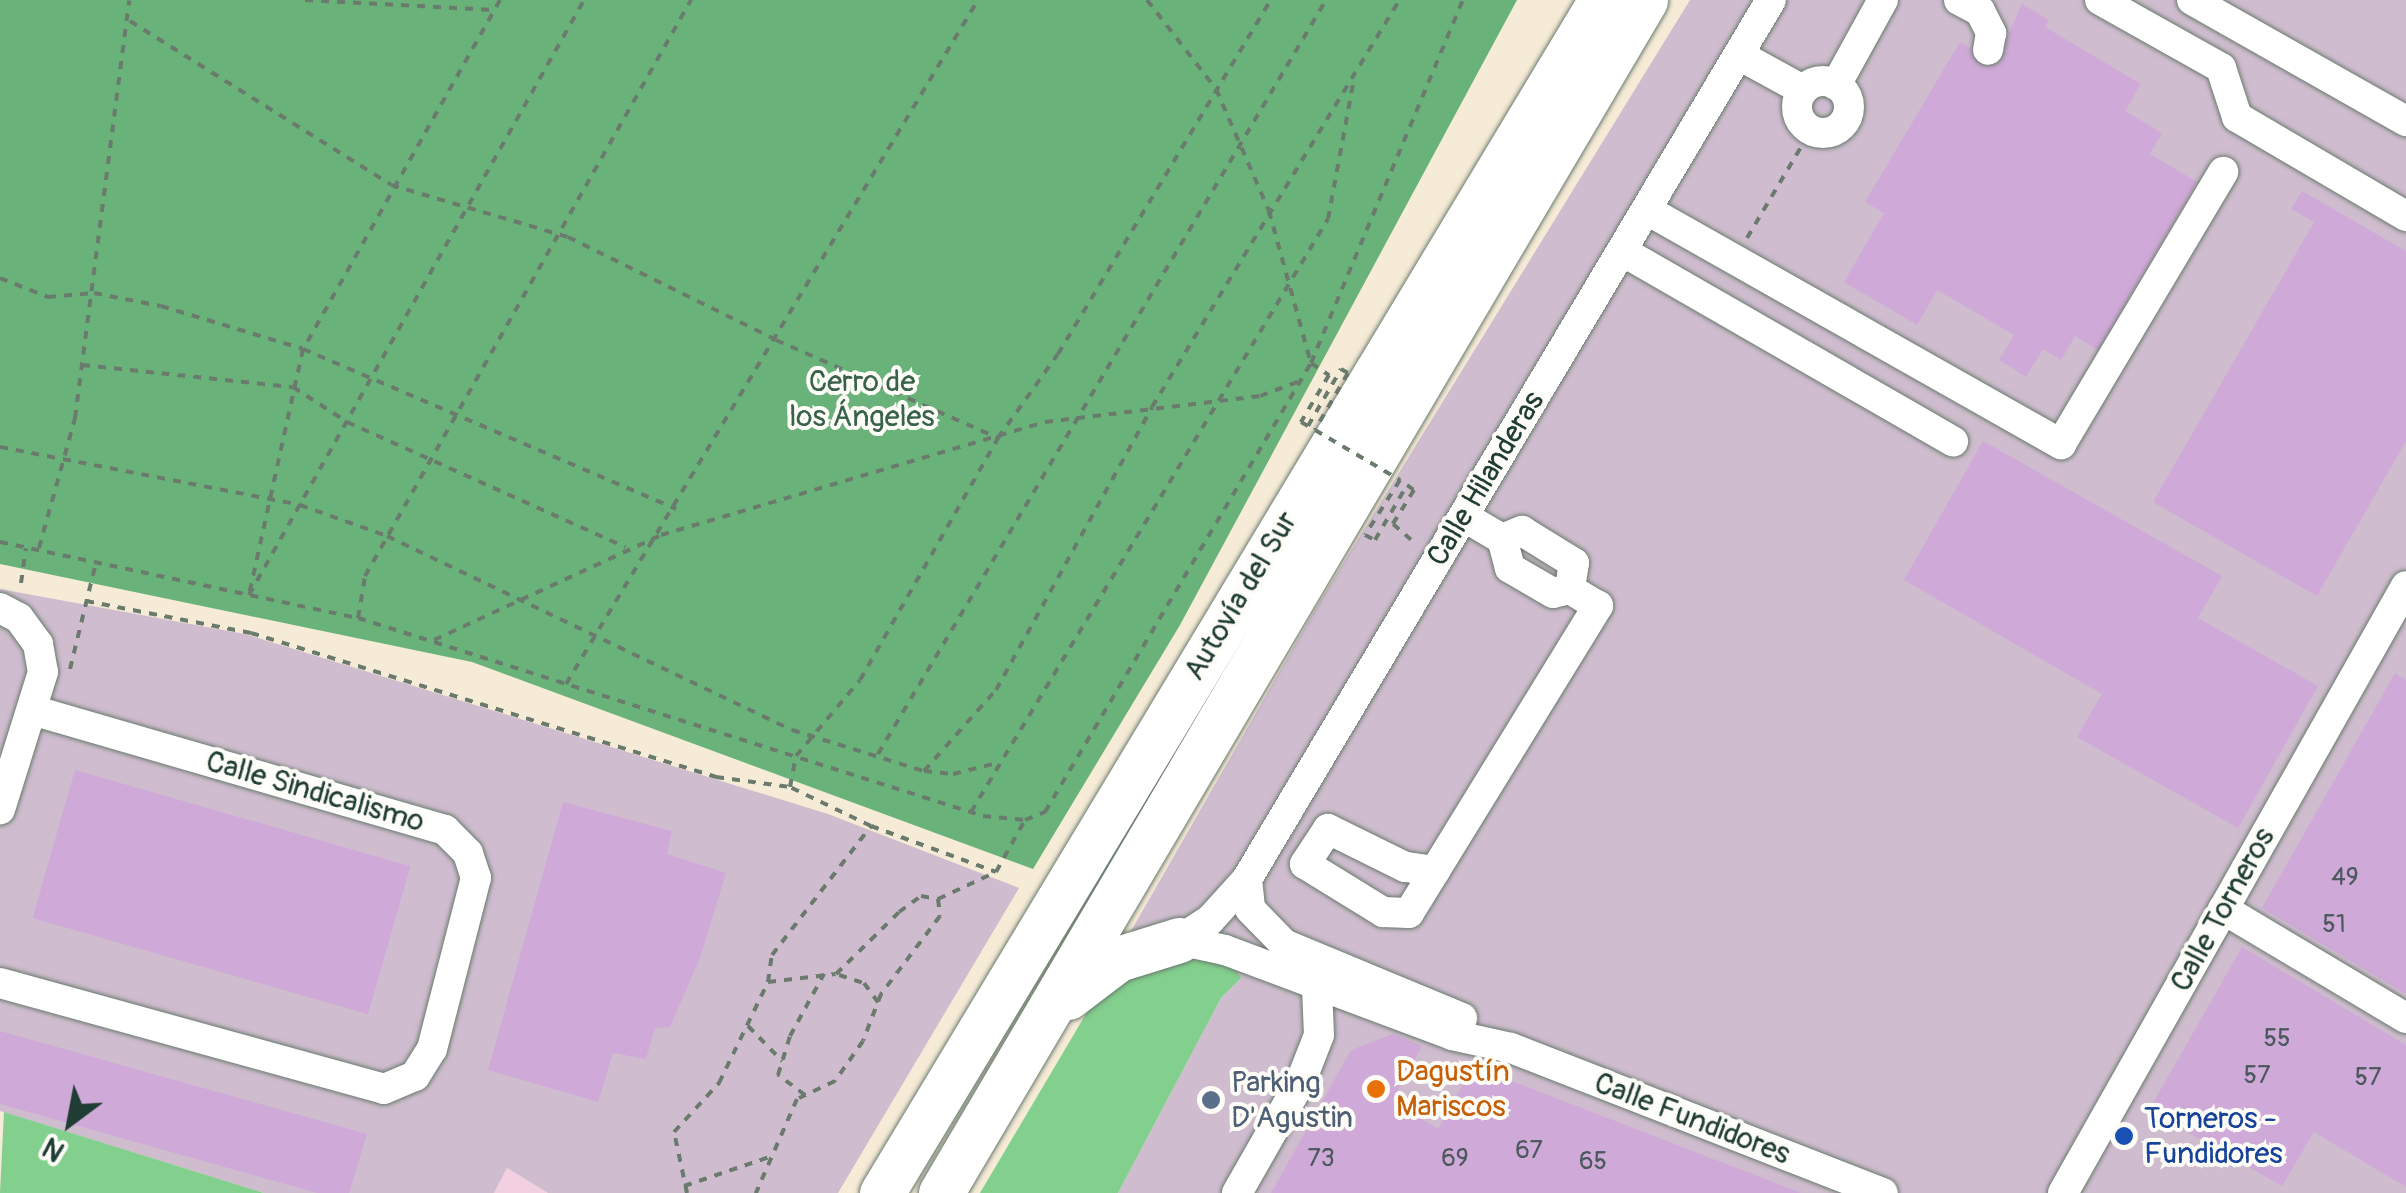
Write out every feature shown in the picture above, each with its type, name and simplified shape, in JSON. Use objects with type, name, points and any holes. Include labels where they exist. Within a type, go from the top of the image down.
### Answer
[{"type":"highway","points":[[1472,212],[1513,110],[1571,0]]},
{"type":"highway","name":"Autovía del Sur","points":[[882,1193],[1601,0]]},
{"type":"highway","name":"Autovía del Sur","points":[[941,1193],[1645,0]]},
{"type":"highway","points":[[1053,1008],[1118,959],[1179,940]]},
{"type":"highway","points":[[856,1193],[878,1159],[917,1132]]},
{"type":"street","name":"Calle Hilanderas","points":[[1179,940],[1210,920],[1247,879],[1771,0]]},
{"type":"street","points":[[1836,85],[1884,0]]},
{"type":"street","points":[[1959,0],[1980,11],[1990,33],[1988,50]]},
{"type":"street","points":[[2100,0],[2221,68],[2237,116],[2406,216]]},
{"type":"street","points":[[2192,0],[2406,121]]},
{"type":"street","points":[[1739,55],[1802,90]]},
{"type":"street","points":[[1822,81],[1836,85],[1847,98],[1844,123],[1829,132],[1811,130],[1797,112],[1802,90],[1822,81]]},
{"type":"street","points":[[1647,210],[2061,444],[2223,172]]},
{"type":"street","points":[[1622,250],[1953,442]]},
{"type":"street","points":[[1435,871],[1598,606],[1570,589],[1553,593],[1510,568],[1502,538],[1465,517]]},
{"type":"street","name":"Calle Torneros","points":[[2063,1193],[2223,908],[2395,633],[2406,586]]},
{"type":"street","points":[[0,608],[19,618],[38,644],[43,672],[0,809]]},
{"type":"street","name":"Calle Sindicalismo","points":[[0,983],[384,1089],[415,1076],[432,1049],[476,878],[468,853],[445,830],[32,710]]},
{"type":"street","name":"Calle Fundidores","points":[[1247,879],[1250,909],[1261,926],[1327,976]]},
{"type":"street","points":[[2223,908],[2406,1018]]},
{"type":"street","name":"Calle Fundidores","points":[[1179,940],[1327,976],[1460,1016],[1502,1045],[1883,1193]]},
{"type":"street","points":[[1236,1193],[1301,1081],[1319,1034],[1327,976]]},
{"type":"path","points":[[38,550],[61,485],[60,458],[75,418],[106,218],[105,166],[130,21],[129,0]]},
{"type":"path","points":[[305,0],[494,10]]},
{"type":"path","points":[[249,595],[273,502],[293,386],[304,349],[391,184],[500,0]]},
{"type":"path","points":[[249,595],[584,0]]},
{"type":"path","points":[[358,618],[365,576],[554,232],[692,0]]},
{"type":"path","points":[[566,684],[661,535],[978,0]]},
{"type":"path","points":[[1147,0],[1216,90],[1269,211],[1310,363],[1329,375],[1301,422],[1308,426],[1341,369],[1348,373],[1315,430],[1400,480],[1365,535],[1375,540],[1407,485],[1414,490],[1392,530],[1438,558]]},
{"type":"path","points":[[790,787],[796,756],[860,680],[998,438],[1058,354],[1270,0]]},
{"type":"path","points":[[878,754],[1080,417],[1238,142],[1326,0]]},
{"type":"path","points":[[924,771],[996,690],[1152,408],[1399,0]]},
{"type":"path","points":[[0,542],[358,618],[971,812],[1024,820],[1044,812],[1310,363],[1463,0]]},
{"type":"path","points":[[130,21],[391,184],[554,232],[776,340],[998,438]]},
{"type":"path","points":[[971,812],[1328,219],[1354,79]]},
{"type":"path","points":[[1734,259],[1811,130]]},
{"type":"path","points":[[0,278],[48,296],[94,293],[256,330],[452,418],[676,509]]},
{"type":"path","points":[[82,365],[293,386],[347,422],[626,547]]},
{"type":"path","points":[[430,641],[626,547],[661,535],[1080,417],[1222,400],[1300,381]]},
{"type":"path","points":[[0,447],[300,505],[388,536],[596,638],[815,737],[924,771],[952,774],[997,763]]},
{"type":"path","points":[[20,582],[26,548]]},
{"type":"path","points":[[68,674],[96,562]]},
{"type":"path","points":[[86,602],[251,633],[716,777],[790,787],[870,826],[996,872]]},
{"type":"path","points":[[836,974],[921,896],[938,899],[996,872],[1024,820]]},
{"type":"path","points":[[687,1193],[674,1132],[718,1083],[768,982],[772,956],[870,826]]},
{"type":"path","points":[[756,1193],[797,1099],[835,1080],[863,1042],[878,1002],[940,916],[938,899]]},
{"type":"path","points":[[805,1095],[778,1075],[824,974]]},
{"type":"path","points":[[768,982],[836,974],[864,983],[878,1002]]},
{"type":"path","points":[[748,1026],[782,1062]]},
{"type":"path","points":[[684,1186],[772,1156]]},
{"type":"shaded area","points":[[1690,0],[2406,0],[2406,1193],[1118,1193],[1221,998],[1241,978],[1127,938],[1320,601]]},
{"type":"shaded area","points":[[0,589],[245,634],[828,814],[1019,888],[838,1193],[548,1193],[507,1168],[494,1193],[264,1193],[0,1111]]},
{"type":"shaded area","points":[[507,1168],[548,1193],[494,1193]]},
{"type":"green space","name":"Cerro de los Ángeles","points":[[0,0],[1517,0],[1180,625],[1033,869],[472,662],[0,564]]},
{"type":"green space","points":[[1179,954],[1235,969],[1241,978],[1221,998],[1118,1193],[980,1193],[1106,980]]},
{"type":"green space","points":[[4,1112],[264,1193],[0,1193]]},
{"type":"building","points":[[2022,4],[2049,20],[2045,27],[2141,84],[2125,111],[2162,133],[2150,154],[2197,182],[2098,350],[2075,336],[2061,360],[2043,349],[2026,377],[1999,360],[2014,335],[1937,290],[1917,325],[1844,282],[1884,213],[1865,202],[1960,42],[1995,64]]},
{"type":"building","points":[[2302,191],[2406,251],[2406,441],[2317,596],[2153,502],[2314,222],[2291,209]]},
{"type":"building","points":[[1983,441],[2222,576],[2198,618],[2318,686],[2238,828],[2077,737],[2102,694],[1904,580]]},
{"type":"building","points":[[2395,673],[2406,680],[2406,994],[2262,908]]},
{"type":"building","points":[[75,770],[410,866],[368,1014],[33,918]]},
{"type":"building","points":[[563,802],[672,831],[667,854],[726,873],[700,958],[670,1027],[655,1028],[646,1059],[613,1053],[598,1102],[488,1070]]},
{"type":"building","points":[[2242,947],[2406,1045],[2406,1187],[2314,1132],[2282,1186],[2149,1110]]},
{"type":"building","points":[[0,1031],[367,1134],[349,1193],[317,1193],[0,1104]]},
{"type":"building","points":[[1393,1034],[1422,1046],[1392,1101],[1438,1129],[1473,1066],[1801,1193],[1271,1193],[1351,1050]]},
{"type":"place","name":"Dagustín Mariscos","points":[[1376,1089]]},
{"type":"place","name":"Parking D'Agustin","points":[[1211,1100]]},
{"type":"place","name":"Torneros - Fundidores","points":[[2124,1136]]}]
